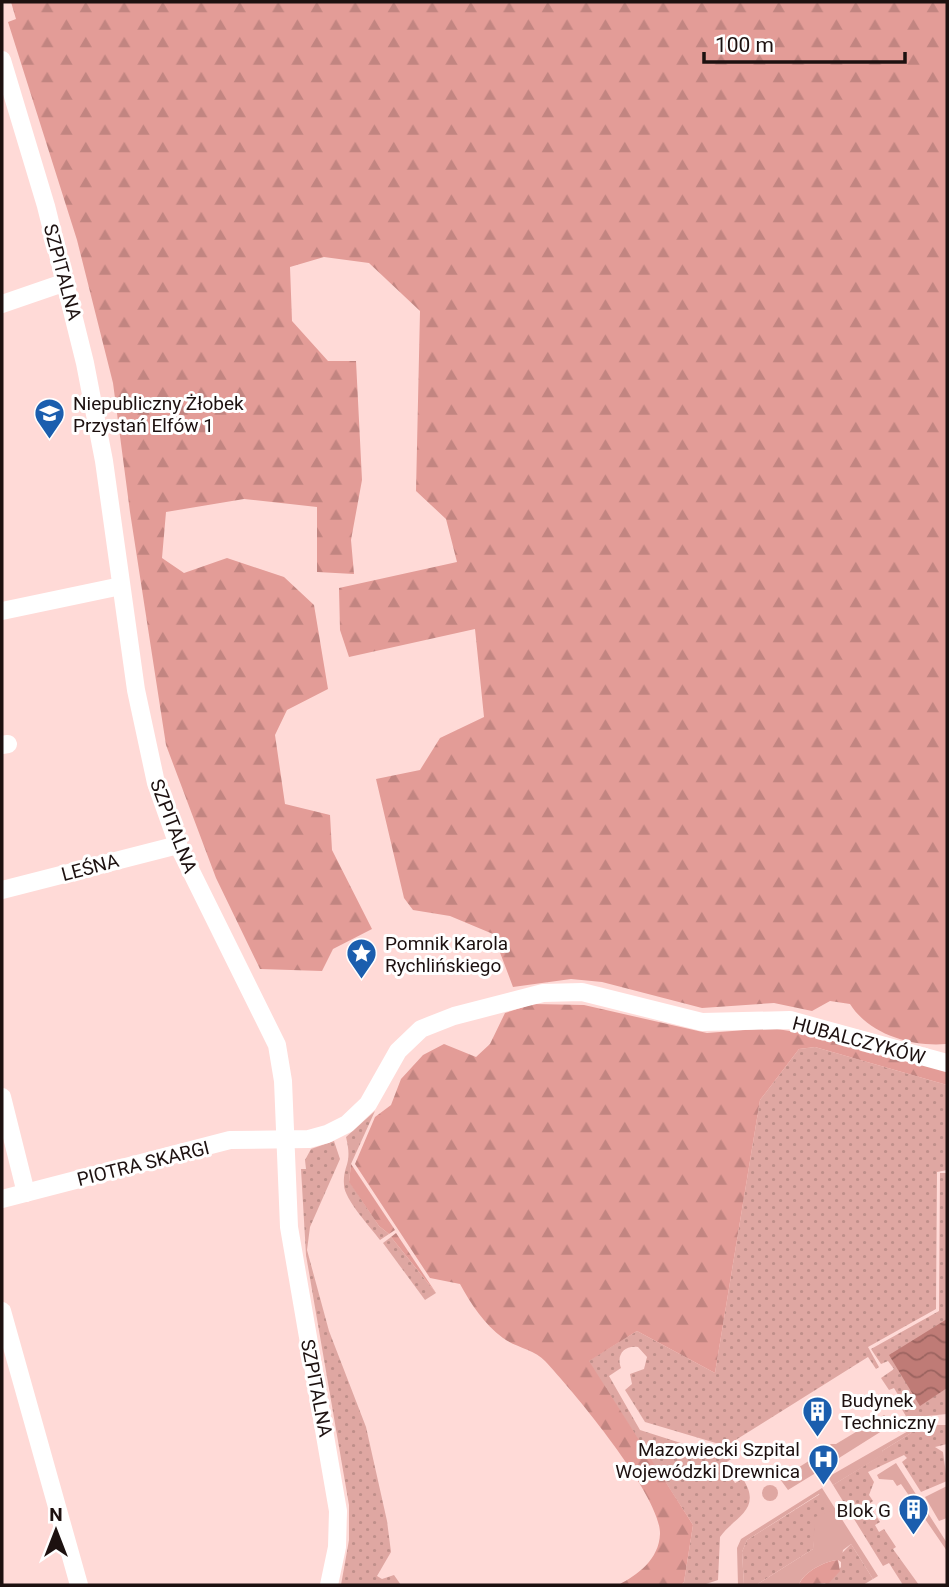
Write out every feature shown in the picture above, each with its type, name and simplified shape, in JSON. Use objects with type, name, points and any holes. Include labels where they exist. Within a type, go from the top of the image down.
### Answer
[{"type":"street","name":"SZPITALNA","points":[[2,60],[66,282],[96,413],[144,735],[156,783],[178,845],[277,1045],[283,1081],[292,1249],[338,1511],[337,1547],[329,1585]]},
{"type":"street","points":[[2,304],[66,282]]},
{"type":"street","points":[[2,611],[121,586]]},
{"type":"street","name":"LEŚNA","points":[[2,890],[178,845]]},
{"type":"street","name":"HUBALCZYKÓW","points":[[285,1140],[314,1138],[347,1124],[373,1098],[398,1051],[421,1029],[454,1016],[543,993],[582,992],[702,1022],[790,1020],[947,1063]]},
{"type":"street","points":[[2,1097],[26,1193]]},
{"type":"street","name":"PIOTRA SKARGI","points":[[2,1199],[230,1140],[285,1140]]},
{"type":"street","points":[[2,1311],[79,1585]]},
{"type":"shaded area","points":[[815,1047],[947,1085],[947,1170],[937,1172],[936,1309],[868,1347],[879,1367],[876,1369],[868,1357],[726,1446],[645,1422],[625,1390],[632,1384],[630,1374],[644,1369],[647,1357],[638,1347],[622,1352],[621,1368],[609,1376],[640,1430],[731,1459],[724,1464],[735,1483],[743,1479],[748,1490],[748,1506],[720,1537],[718,1580],[703,1585],[681,1585],[684,1582],[693,1525],[588,1361],[637,1331],[715,1373],[760,1100],[799,1049]]},
{"type":"shaded area","points":[[375,1111],[351,1164],[349,1181],[379,1226],[389,1234],[380,1240],[353,1206],[344,1185],[349,1154],[346,1137]]},
{"type":"shaded area","points":[[334,1141],[340,1159],[310,1227],[307,1250],[329,1331],[366,1427],[387,1521],[391,1552],[377,1576],[382,1579],[394,1575],[401,1585],[341,1585],[349,1540],[349,1505],[306,1255],[301,1169],[306,1169],[305,1160],[311,1149]]},
{"type":"shaded area","points":[[940,1173],[947,1173],[947,1414],[907,1418],[900,1406],[903,1403],[894,1388],[889,1390],[881,1378],[894,1369],[888,1361],[881,1364],[871,1349],[939,1311]]},
{"type":"shaded area","points":[[391,1237],[436,1293],[425,1300],[383,1243]]},
{"type":"shaded area","points":[[884,1415],[889,1419],[885,1429],[839,1458],[830,1444],[836,1444]]},
{"type":"shaded area","points":[[931,1425],[947,1425],[947,1444],[935,1447],[943,1452],[947,1481],[921,1492],[902,1462],[907,1458],[904,1455],[868,1472],[874,1482],[869,1495],[873,1501],[869,1504],[880,1522],[875,1525],[879,1532],[884,1529],[896,1547],[893,1549],[919,1585],[903,1585],[889,1563],[883,1566],[833,1485],[883,1454],[882,1451],[911,1433],[910,1430]]},
{"type":"shaded area","points":[[910,1430],[911,1433],[882,1451],[884,1454],[833,1485],[828,1477]]},
{"type":"shaded area","points":[[823,1448],[832,1463],[788,1490],[780,1479],[820,1454]]},
{"type":"shaded area","points":[[896,1463],[947,1543],[947,1551],[901,1484],[897,1486],[893,1480],[879,1479],[877,1475]]},
{"type":"shaded area","points":[[767,1485],[773,1485],[778,1493],[776,1499],[767,1501],[762,1496],[762,1490]]},
{"type":"shaded area","points":[[947,1486],[947,1518],[939,1521],[925,1497]]},
{"type":"shaded area","points":[[822,1488],[878,1576],[873,1579],[851,1544],[843,1550],[841,1562],[833,1561],[815,1568],[799,1585],[756,1585],[813,1549],[815,1517],[830,1511],[819,1494],[747,1540],[742,1552],[744,1585],[738,1585],[737,1548],[741,1539]]},
{"type":"shaded area","points":[[820,1494],[831,1511],[815,1533],[813,1549],[756,1585],[744,1585],[742,1552],[747,1540]]},
{"type":"shaded area","points":[[851,1544],[873,1579],[863,1585],[824,1585],[841,1567],[841,1554]]},
{"type":"green space","points":[[11,2],[947,2],[946,1044],[905,1041],[879,1031],[850,1004],[830,1001],[812,1011],[774,1003],[702,1008],[602,982],[571,979],[513,987],[493,934],[450,916],[413,910],[404,898],[376,779],[420,770],[440,738],[484,717],[475,629],[349,657],[340,630],[339,588],[457,562],[446,519],[416,491],[420,311],[369,263],[324,257],[290,267],[292,321],[328,361],[356,361],[362,480],[351,540],[354,574],[317,572],[317,507],[244,499],[166,512],[162,558],[184,573],[227,558],[284,577],[314,605],[328,689],[287,710],[275,735],[285,804],[330,815],[332,850],[372,929],[333,949],[322,971],[260,969],[216,878],[166,745],[113,383],[77,240],[8,22],[16,19]]},
{"type":"green space","points":[[533,1004],[584,1005],[707,1033],[771,1028],[814,1035],[888,1058],[947,1070],[947,1085],[815,1047],[799,1049],[760,1100],[715,1373],[637,1331],[589,1361],[693,1525],[684,1582],[681,1585],[618,1585],[646,1565],[659,1543],[656,1517],[631,1470],[594,1419],[545,1361],[496,1332],[478,1313],[460,1284],[430,1278],[355,1164],[375,1117],[391,1105],[401,1079],[423,1055],[444,1044],[476,1057],[490,1044],[505,1013]]},
{"type":"green space","points":[[351,1164],[395,1230],[389,1234],[379,1226],[349,1182]]},
{"type":"green space","points":[[396,1233],[436,1293],[391,1237]]},
{"type":"green space","points":[[838,1560],[840,1571],[829,1583],[799,1585],[815,1568]]},
{"type":"water","points":[[947,1319],[947,1388],[920,1406],[889,1355]]},
{"type":"place","name":"Niepubliczny Żłobek Przystań Elfów 1","points":[[50,441]]},
{"type":"place","name":"Pomnik Karola Rychlińskiego","points":[[362,981]]},
{"type":"place","name":"Budynek Techniczny","points":[[818,1438]]},
{"type":"place","name":"Mazowiecki Szpital Wojewódzki Drewnica","points":[[823,1487]]},
{"type":"place","name":"Blok G","points":[[914,1537]]}]
